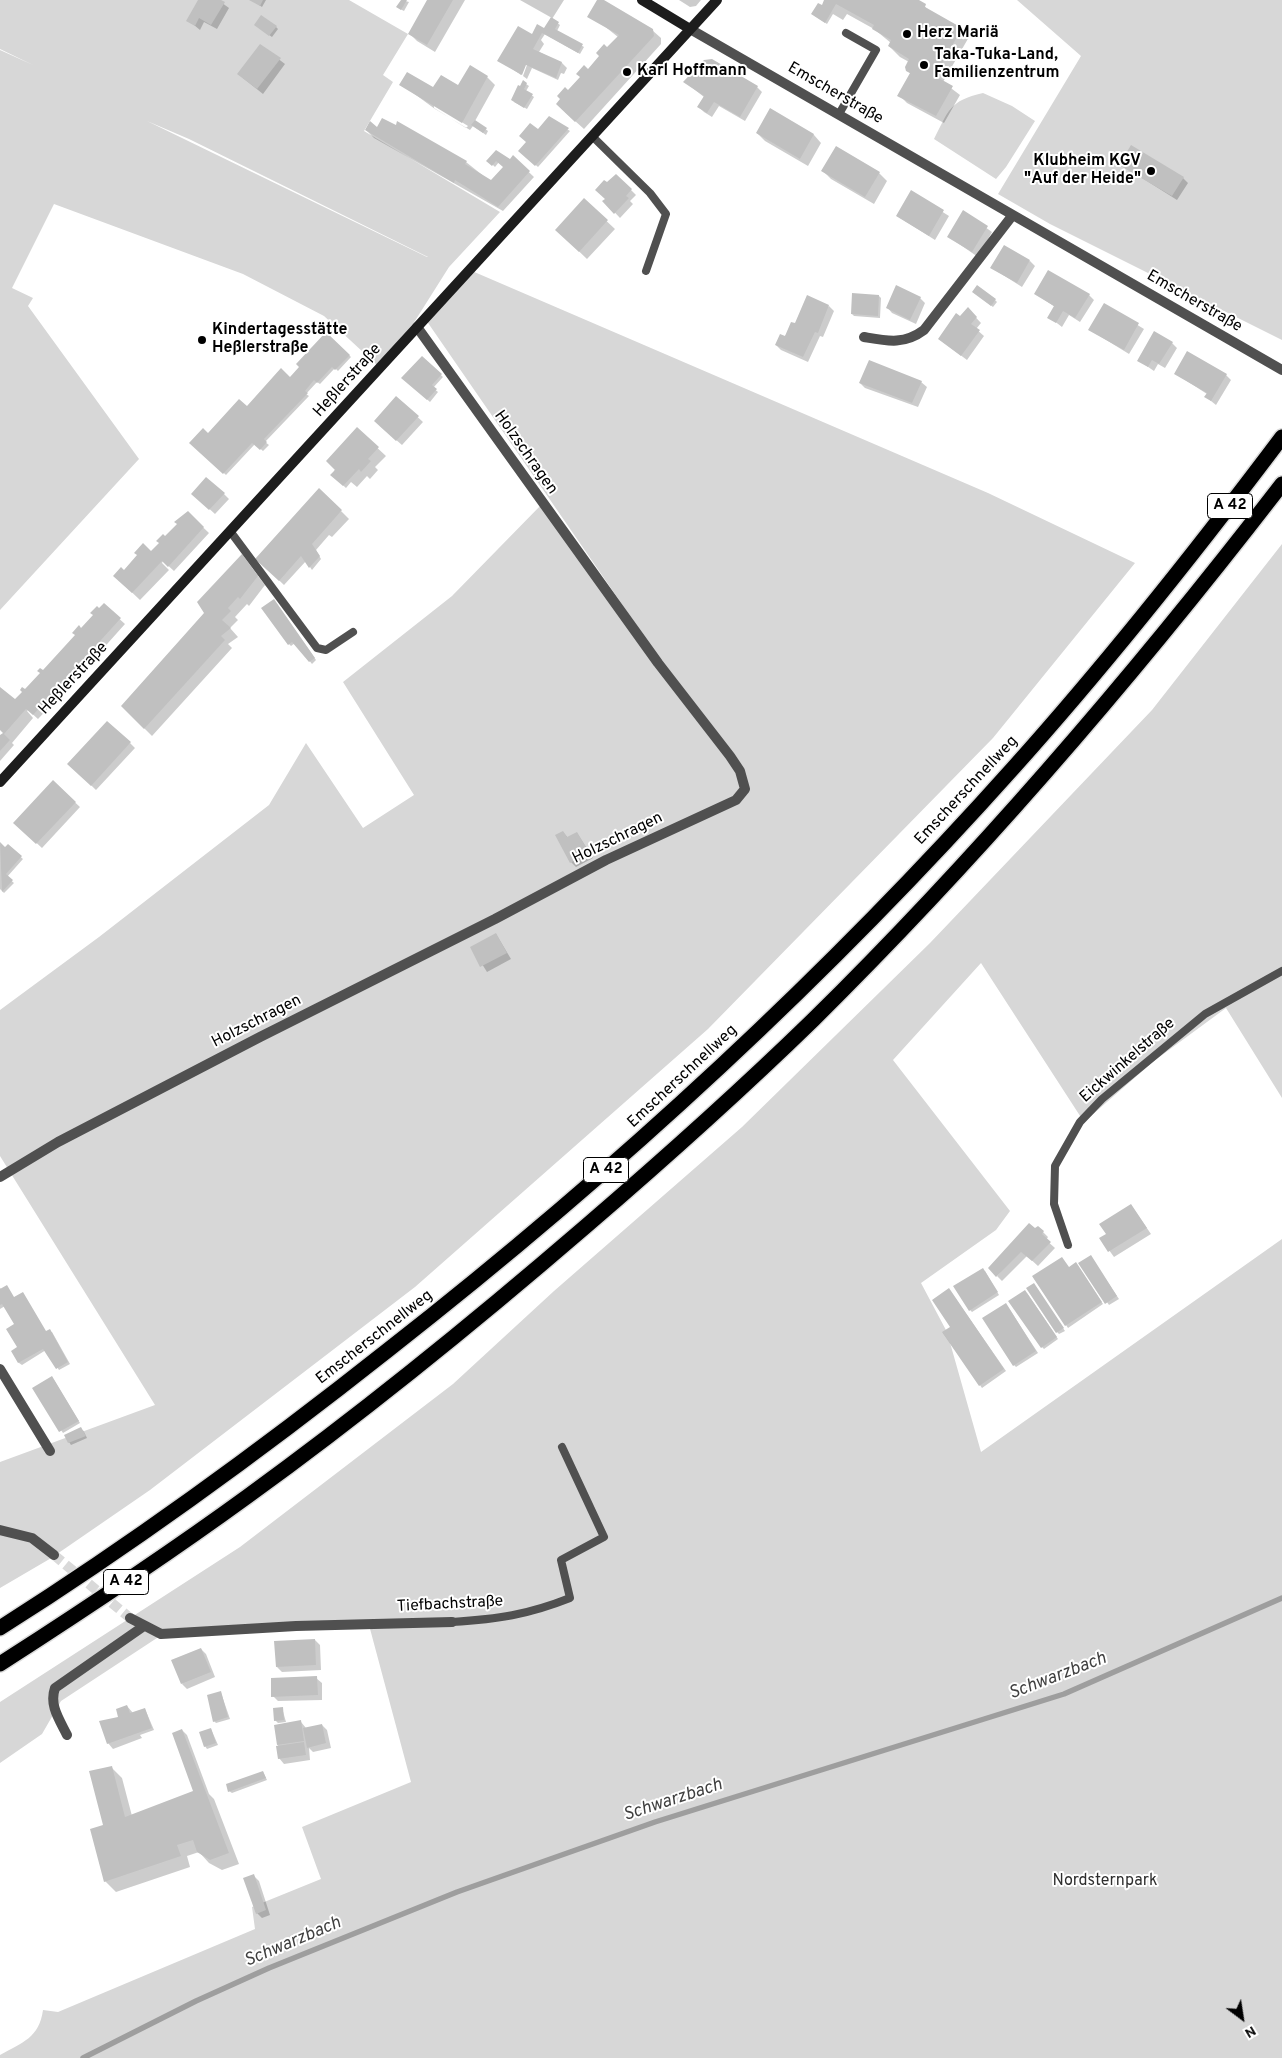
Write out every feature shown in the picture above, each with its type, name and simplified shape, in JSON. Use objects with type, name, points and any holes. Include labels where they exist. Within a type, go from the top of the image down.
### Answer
[{"type":"highway","name":"Emscherschnellweg","points":[[0,1628],[60,1590],[198,1495],[336,1391],[478,1280],[676,1109],[793,998],[909,879],[1014,767],[1135,625],[1282,437]]},
{"type":"highway","name":"A 42","points":[[0,1664],[97,1602],[249,1496],[324,1439],[496,1303],[696,1131],[815,1018],[1036,785],[1165,634],[1282,484]]},
{"type":"street","name":"Emscherstraße","points":[[642,0],[1012,216],[1282,370]]},
{"type":"street","name":"Heßlerstraße","points":[[0,782],[718,0]]},
{"type":"street","points":[[864,337],[897,342],[914,337],[924,330],[1012,216]]},
{"type":"street","name":"Holzschragen","points":[[0,1177],[51,1146],[276,1029],[495,919],[606,860],[736,800],[744,789],[740,771],[730,756],[646,647],[418,326]]},
{"type":"street","points":[[0,1369],[50,1451]]},
{"type":"street","points":[[0,1530],[32,1538],[54,1555]]},
{"type":"street","name":"Tiefbachstraße","points":[[130,1618],[161,1634],[296,1626],[452,1622]]},
{"type":"street","points":[[66,1734],[51,1698],[55,1688],[144,1626]]},
{"type":"lane","points":[[839,114],[876,50],[846,33]]},
{"type":"lane","points":[[592,136],[650,193],[666,214],[646,271]]},
{"type":"lane","points":[[230,531],[317,648],[326,650],[353,632]]},
{"type":"lane","name":"Eickwinkelstraße","points":[[1068,1244],[1054,1204],[1055,1166],[1080,1122],[1102,1099],[1205,1014],[1282,971]]},
{"type":"lane","name":"Tiefbachstraße","points":[[452,1622],[504,1618],[536,1611],[570,1598],[561,1560],[604,1537],[562,1447]]},
{"type":"green space","points":[[0,0],[349,0],[408,34],[383,75],[393,82],[364,131],[500,212],[449,267],[413,324],[377,365],[324,316],[243,274],[54,204],[12,288],[33,298],[28,306],[139,459],[0,610],[0,50],[33,65],[0,49]],"holes":[[[147,121],[189,139],[428,257]]]},
{"type":"green space","points":[[1017,0],[1282,0],[1282,340],[1050,224],[998,194],[1081,56]]},
{"type":"green space","points":[[983,93],[1012,106],[1035,121],[1006,167],[996,179],[934,139],[951,108],[963,99]]},
{"type":"green space","points":[[472,271],[988,493],[1135,563],[993,738],[708,1029],[415,1287],[150,1490],[57,1554],[0,1528],[0,1462],[155,1405],[0,1156],[0,1010],[99,937],[269,805],[306,743],[363,828],[414,795],[343,682],[452,596],[542,504],[675,681],[426,320]]},
{"type":"green space","name":"Nordsternpark","points":[[1282,544],[1282,1098],[1226,1008],[1154,1061],[1084,1122],[981,963],[893,1060],[1010,1211],[996,1230],[921,1283],[947,1332],[981,1452],[1282,1239],[1282,2058],[0,2058],[0,2055],[23,2042],[34,2033],[38,2027],[43,2010],[58,2012],[255,1929],[252,1907],[321,1879],[302,1827],[411,1782],[369,1625],[160,1636],[61,1701],[42,1734],[0,1763],[0,1702],[240,1547],[453,1384],[554,1291],[742,1127],[930,943],[1152,710]]},
{"type":"green space","points":[[0,1532],[30,1539],[53,1557],[0,1588]]},
{"type":"building","points":[[198,0],[221,0],[225,2],[211,25],[199,18],[195,26],[186,21]]},
{"type":"building","points":[[249,0],[263,0],[260,6]]},
{"type":"building","points":[[401,0],[407,0],[401,10],[396,7]]},
{"type":"building","points":[[427,0],[453,0],[427,45],[408,34]]},
{"type":"building","points":[[597,0],[604,0],[653,29],[654,36],[575,122],[556,104],[560,99],[557,96],[565,87],[568,90],[580,77],[576,74],[584,65],[588,69],[599,56],[596,53],[604,44],[607,47],[619,35],[587,17]]},
{"type":"building","points":[[824,0],[919,0],[926,4],[925,7],[962,28],[935,76],[953,86],[936,116],[897,96],[910,73],[906,71],[905,67],[909,59],[888,46],[891,40],[872,29],[874,25],[836,4],[825,23],[811,14],[818,3],[822,5]]},
{"type":"building","points":[[261,15],[277,26],[269,36],[254,25]]},
{"type":"building","points":[[551,17],[559,22],[555,29],[583,44],[578,53],[542,33],[533,49],[562,62],[556,78],[526,65],[522,75],[497,61],[518,26],[532,34],[537,24],[544,28]]},
{"type":"building","points":[[260,44],[281,58],[257,89],[237,74]]},
{"type":"building","points":[[712,59],[758,86],[740,117],[714,102],[707,113],[697,107],[704,96],[683,82],[704,60]]},
{"type":"building","points":[[470,65],[488,76],[462,123],[399,85],[407,72],[433,87],[441,75],[458,85]]},
{"type":"building","points":[[523,80],[527,83],[524,89],[533,94],[524,108],[511,100],[518,85],[520,86]]},
{"type":"building","points":[[770,108],[814,134],[800,159],[756,133]]},
{"type":"building","points":[[549,116],[569,128],[535,166],[518,151],[526,142],[519,136],[530,123],[538,129]]},
{"type":"building","points":[[382,118],[396,125],[397,121],[467,161],[465,164],[491,180],[503,167],[496,161],[492,166],[486,161],[496,150],[510,159],[513,155],[530,171],[498,207],[455,180],[454,183],[365,130],[370,121],[377,127]]},
{"type":"building","points":[[475,120],[487,128],[483,133],[471,125]]},
{"type":"building","name":"Klubheim KGV \"Auf der Heide\"","points":[[1131,145],[1184,177],[1172,196],[1119,165]]},
{"type":"building","points":[[836,146],[880,172],[865,197],[821,171]]},
{"type":"building","points":[[616,174],[632,189],[626,196],[629,198],[614,214],[602,201],[605,199],[595,190],[604,180],[607,182]]},
{"type":"building","points":[[911,190],[944,210],[929,236],[896,216]]},
{"type":"building","points":[[584,198],[608,220],[579,252],[555,230]]},
{"type":"building","points":[[963,210],[988,226],[972,252],[947,237]]},
{"type":"building","points":[[1004,245],[1030,260],[1017,283],[990,268]]},
{"type":"building","points":[[1048,270],[1090,294],[1075,318],[1063,311],[1056,323],[1047,318],[1054,306],[1034,294]]},
{"type":"building","points":[[896,285],[921,297],[910,320],[886,308]]},
{"type":"building","points":[[977,285],[996,299],[991,306],[972,292]]},
{"type":"building","points":[[852,293],[879,295],[878,316],[851,314]]},
{"type":"building","points":[[807,295],[829,305],[818,333],[815,332],[803,357],[775,345],[780,334],[785,336],[791,322],[795,323]]},
{"type":"building","points":[[1104,303],[1139,323],[1124,350],[1088,330]]},
{"type":"building","points":[[968,307],[977,317],[971,324],[980,330],[961,356],[938,339],[956,313],[960,316]]},
{"type":"building","points":[[1154,331],[1173,342],[1159,364],[1152,360],[1148,367],[1137,361]]},
{"type":"building","points":[[326,332],[350,355],[335,370],[332,367],[317,383],[314,380],[305,391],[308,393],[264,439],[267,442],[260,450],[252,443],[223,474],[189,443],[203,428],[208,433],[239,399],[247,406],[281,368],[290,377],[299,367],[296,364]]},
{"type":"building","points":[[1187,351],[1227,374],[1211,401],[1204,397],[1207,393],[1174,374]]},
{"type":"building","points":[[422,356],[442,374],[432,385],[437,389],[427,400],[401,378]]},
{"type":"building","points":[[869,360],[922,381],[912,403],[859,383]]},
{"type":"building","points":[[396,396],[419,416],[396,441],[374,421]]},
{"type":"building","points":[[357,427],[379,447],[368,459],[371,461],[361,472],[359,469],[343,486],[330,475],[335,470],[326,461]]},
{"type":"building","points":[[206,477],[225,493],[209,510],[191,494]]},
{"type":"building","points":[[319,488],[342,510],[312,544],[320,556],[309,568],[301,556],[279,581],[255,559]]},
{"type":"building","points":[[188,511],[204,527],[168,567],[162,561],[132,593],[113,576],[121,567],[124,570],[137,555],[134,553],[143,543],[151,551],[159,543],[156,541],[163,534],[165,536],[177,524],[174,522]]},
{"type":"building","points":[[242,554],[258,576],[240,599],[238,597],[228,608],[231,611],[222,620],[231,628],[221,636],[225,640],[144,729],[121,706],[204,613],[197,602]]},
{"type":"building","points":[[274,599],[315,658],[309,662],[292,642],[288,645],[261,608]]},
{"type":"building","points":[[104,603],[121,618],[33,715],[26,709],[4,734],[10,740],[0,751],[0,735],[3,733],[0,730],[0,687],[15,699],[22,692],[20,690],[22,687],[25,689],[40,673],[37,671],[40,668],[43,670],[75,635],[72,633],[79,625],[81,628],[93,615],[90,613],[97,606],[99,608]]},
{"type":"building","points":[[107,721],[131,742],[91,786],[67,764]]},
{"type":"building","points":[[53,780],[76,802],[36,844],[13,823]]},
{"type":"building","points":[[563,831],[567,837],[577,832],[589,852],[570,863],[555,835]]},
{"type":"building","points":[[0,842],[5,847],[8,844],[22,856],[6,874],[13,880],[2,892]]},
{"type":"building","points":[[496,933],[507,953],[480,967],[470,947]]},
{"type":"building","points":[[1131,1204],[1147,1228],[1108,1252],[1099,1238],[1106,1234],[1099,1224]]},
{"type":"building","points":[[1029,1223],[1035,1228],[1038,1226],[1044,1231],[1042,1234],[1051,1242],[1032,1261],[1021,1252],[996,1277],[988,1268]]},
{"type":"building","points":[[1091,1255],[1117,1296],[1105,1304],[1078,1263]]},
{"type":"building","points":[[1062,1257],[1069,1267],[1076,1262],[1102,1302],[1065,1326],[1032,1276]]},
{"type":"building","points":[[983,1268],[998,1292],[969,1311],[953,1286]]},
{"type":"building","points":[[1034,1283],[1064,1328],[1056,1333],[1026,1288]]},
{"type":"building","points":[[7,1285],[14,1297],[23,1292],[46,1331],[50,1329],[68,1362],[56,1369],[43,1349],[18,1363],[11,1351],[17,1347],[6,1329],[14,1324],[2,1304],[0,1305],[0,1289]]},
{"type":"building","points":[[949,1288],[1004,1369],[979,1386],[942,1332],[950,1327],[932,1300]]},
{"type":"building","points":[[1025,1290],[1057,1337],[1041,1348],[1008,1301]]},
{"type":"building","points":[[1006,1303],[1036,1351],[1013,1366],[982,1318]]},
{"type":"building","points":[[52,1376],[79,1421],[59,1432],[32,1388]]},
{"type":"building","points":[[81,1427],[86,1436],[68,1443],[64,1435]]},
{"type":"building","points":[[315,1639],[316,1665],[276,1667],[274,1641]]},
{"type":"building","points":[[201,1648],[211,1672],[181,1684],[171,1660]]},
{"type":"building","points":[[317,1676],[318,1695],[271,1697],[271,1678]]},
{"type":"building","points":[[221,1691],[228,1717],[213,1722],[207,1695]]},
{"type":"building","points":[[127,1705],[130,1713],[145,1708],[152,1728],[107,1744],[99,1721],[118,1717],[116,1709]]},
{"type":"building","points":[[283,1707],[284,1720],[274,1721],[273,1708]]},
{"type":"building","points":[[301,1720],[304,1741],[277,1745],[274,1725]]},
{"type":"building","points":[[322,1724],[326,1743],[307,1748],[303,1728]]},
{"type":"building","points":[[211,1728],[216,1743],[204,1747],[199,1732]]},
{"type":"building","points":[[182,1729],[229,1853],[210,1860],[197,1852],[193,1840],[177,1845],[181,1856],[104,1882],[90,1829],[103,1825],[89,1771],[112,1766],[125,1817],[193,1791],[172,1733]]},
{"type":"building","points":[[304,1742],[306,1755],[278,1759],[276,1746]]},
{"type":"building","points":[[263,1771],[266,1778],[228,1792],[226,1784]]},
{"type":"building","points":[[254,1874],[266,1910],[256,1914],[243,1878]]},
{"type":"waterway","name":"Schwarzbach","points":[[83,2058],[196,2001],[269,1968],[457,1892],[655,1822],[1064,1694],[1282,1598]]},
{"type":"tunnel","points":[[54,1555],[130,1618]]},
{"type":"place","name":"Herz Mariä","points":[[907,34]]},
{"type":"place","name":"Taka-Tuka-Land, Familienzentrum","points":[[924,65]]},
{"type":"place","name":"Karl Hoffmann","points":[[627,72]]},
{"type":"place","name":"Klubheim KGV \"Auf der Heide\"","points":[[1151,171]]},
{"type":"place","name":"Kindertagesstätte Heßlerstraße","points":[[202,340]]}]
